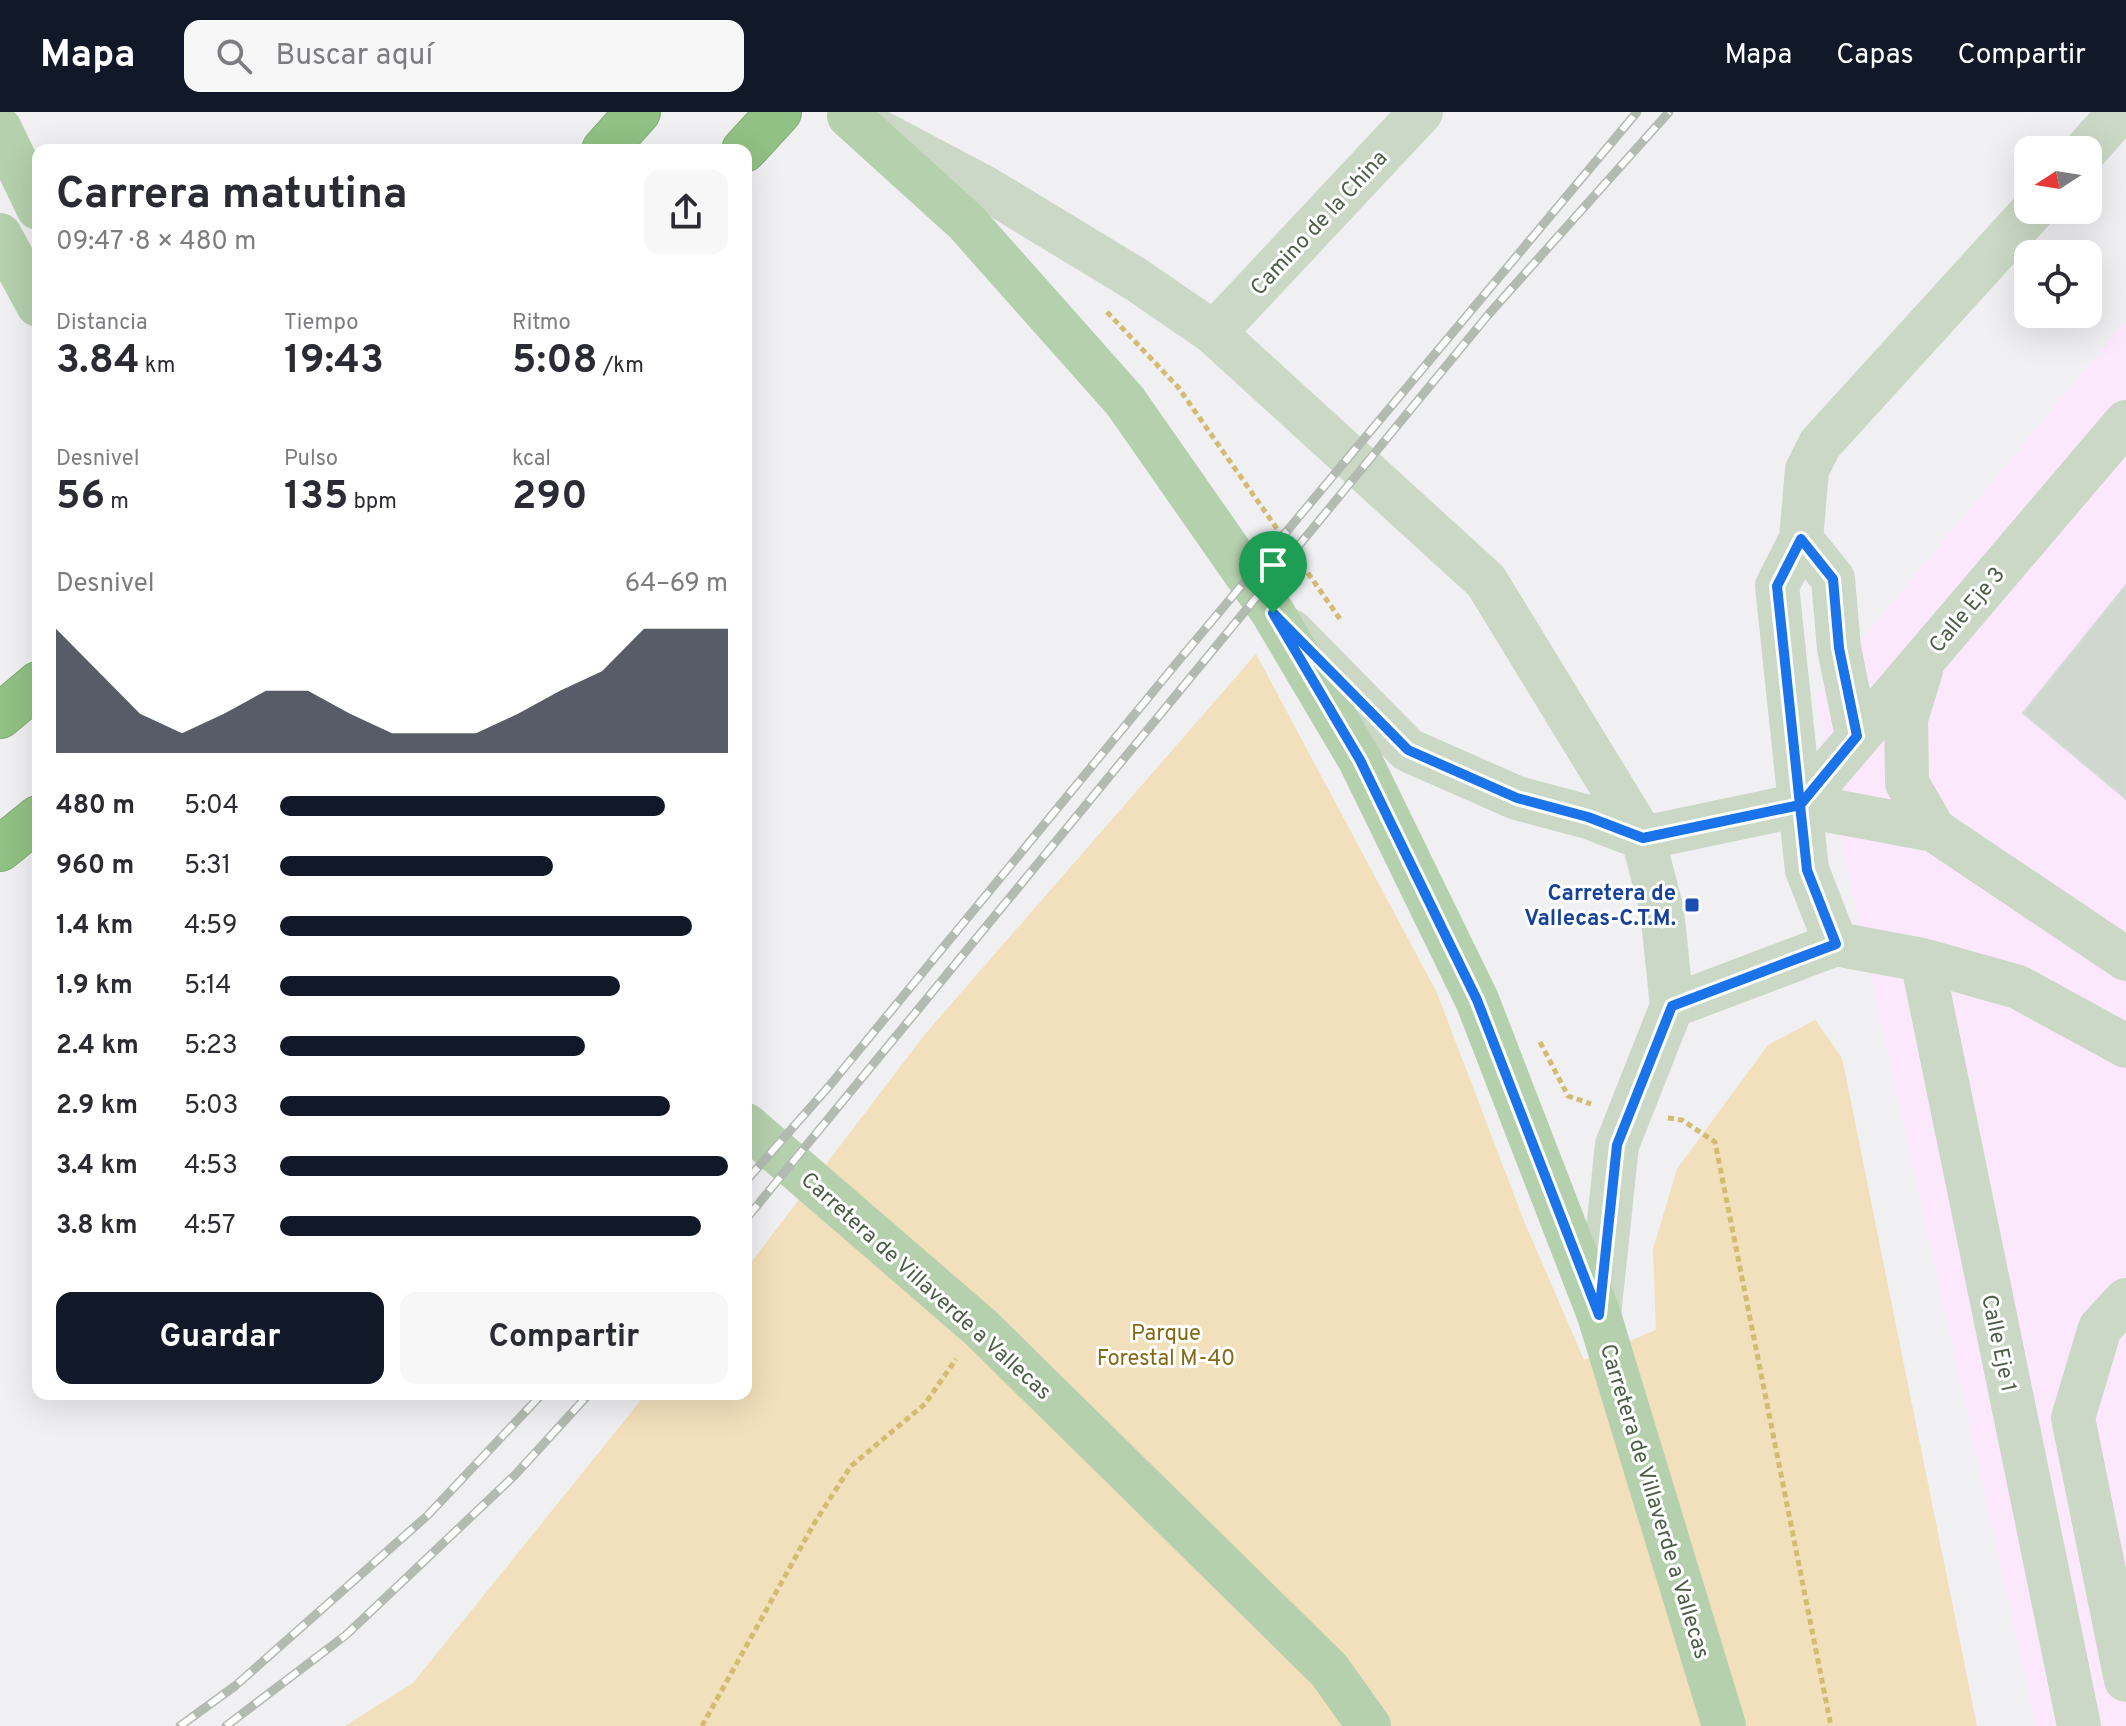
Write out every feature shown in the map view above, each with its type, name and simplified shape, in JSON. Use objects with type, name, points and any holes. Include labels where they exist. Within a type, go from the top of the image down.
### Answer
[{"type":"highway","points":[[609,144],[638,112]]},
{"type":"highway","points":[[0,716],[32,689]]},
{"type":"highway","points":[[0,849],[32,823]]},
{"type":"main road","name":"Carretera de Villaverde a Vallecas","points":[[849,116],[966,222],[1125,401],[1273,613],[1360,760],[1477,1000],[1599,1315],[1724,1726]]},
{"type":"main road","points":[[0,129],[32,196]]},
{"type":"main road","points":[[0,235],[32,294]]},
{"type":"main road","name":"Carretera de Villaverde a Vallecas","points":[[752,1130],[980,1327],[1329,1670],[1369,1726]]},
{"type":"street","name":"Camino de la China","points":[[1214,333],[1421,112]]},
{"type":"street","points":[[2099,136],[2120,112]]},
{"type":"street","points":[[849,116],[987,189],[1137,280],[1214,333],[1486,581],[1643,838],[1662,911],[1672,1006],[1617,1145],[1599,1315]]},
{"type":"street","points":[[1836,944],[1807,870],[1777,586],[1801,539],[1807,470],[1820,444],[2020,224]]},
{"type":"street","name":"Calle Eje 3","points":[[1934,830],[1907,783],[1906,719],[1926,654],[2126,422]]},
{"type":"street","points":[[1801,539],[1833,579],[1839,648],[1857,736]]},
{"type":"street","points":[[1273,613],[1408,750],[1517,798],[1588,817],[1643,838],[1800,805],[1934,830],[2126,959]]},
{"type":"street","points":[[1800,805],[1926,654]]},
{"type":"street","points":[[1672,1006],[1836,944],[1922,960],[2018,987],[2126,1046]]},
{"type":"street","name":"Calle Eje 1","points":[[1922,960],[2079,1726]]},
{"type":"street","points":[[2126,1300],[2100,1328],[2073,1418],[2126,1680]]},
{"type":"path","points":[[1104,308],[1178,387],[1342,622]]},
{"type":"path","points":[[1682,1120],[1715,1142],[1831,1726]]},
{"type":"path","points":[[702,1726],[815,1522],[851,1466],[925,1404],[933,1390]]},
{"type":"shaded area","points":[[2126,320],[2126,1726],[2036,1726],[1840,836],[1816,695]]},
{"type":"green space","name":"Parque Forestal M-40","points":[[1256,654],[1437,993],[1524,1221],[1584,1360],[1656,1330],[1653,1249],[1677,1169],[1768,1045],[1815,1020],[1842,1058],[1977,1726],[345,1726],[413,1683],[641,1400],[752,1400],[752,1261],[926,1033]]},
{"type":"building","points":[[2126,585],[2126,799],[2023,713]]},
{"type":"railway","points":[[752,1174],[831,1084],[1175,665],[1637,112]]},
{"type":"railway","points":[[752,1212],[1488,315],[1669,112]]},
{"type":"railway","points":[[180,1726],[235,1686],[428,1515],[536,1400]]},
{"type":"railway","points":[[226,1726],[346,1635],[515,1475],[584,1400]]},
{"type":"place","name":"Carretera de Vallecas-C.T.M.","points":[[1692,905]]},
{"type":"route","points":[[1273,613],[1360,760],[1477,1000],[1599,1315],[1617,1145],[1672,1006],[1836,944],[1807,870],[1800,805],[1857,736],[1839,648],[1833,579],[1801,539],[1777,586],[1800,805],[1643,838],[1588,817],[1517,798],[1408,750],[1273,613]]}]
